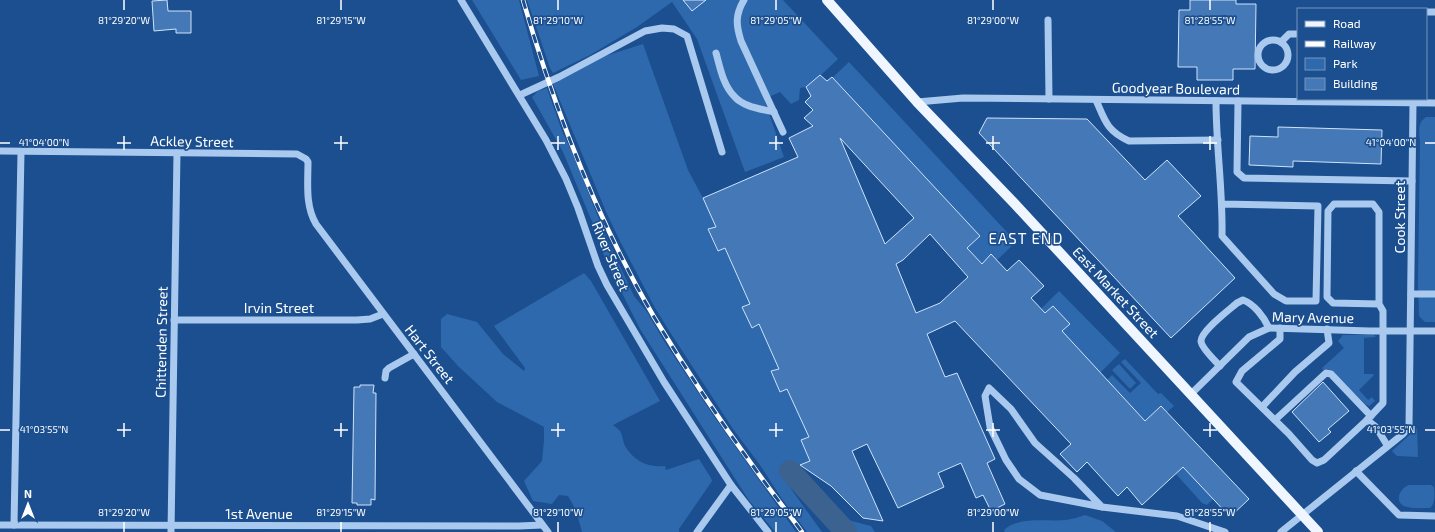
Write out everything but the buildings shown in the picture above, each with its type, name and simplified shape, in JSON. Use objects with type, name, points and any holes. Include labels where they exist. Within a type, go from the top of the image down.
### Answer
[{"type":"main road","name":"East Market Street","points":[[827,0],[917,102],[1014,203],[1318,532]]},
{"type":"street","name":"River Street","points":[[461,0],[520,95],[566,179],[578,208],[598,266],[607,285],[664,382],[731,485],[768,532]]},
{"type":"street","points":[[744,0],[737,16],[736,28],[783,132]]},
{"type":"street","points":[[1048,20],[1048,99]]},
{"type":"street","points":[[520,95],[559,77],[645,32],[662,28],[674,29],[687,36],[722,152]]},
{"type":"street","points":[[1281,42],[1289,34],[1297,34]]},
{"type":"street","points":[[1271,40],[1281,42],[1288,49],[1288,59],[1286,64],[1274,71],[1265,69],[1258,60],[1261,45],[1271,40]]},
{"type":"street","points":[[716,53],[726,84],[734,97],[747,105],[774,112]]},
{"type":"street","name":"Goodyear Boulevard","points":[[917,102],[963,98],[1435,103]]},
{"type":"street","points":[[1096,100],[1104,119],[1112,132],[1118,137],[1129,141],[1218,140]]},
{"type":"street","points":[[1216,101],[1216,134],[1218,140],[1222,204],[1222,236],[1274,294],[1286,301],[1316,301],[1318,206],[1222,204]]},
{"type":"street","points":[[1238,101],[1237,172],[1244,178],[1412,181]]},
{"type":"street","name":"Cook Street","points":[[1281,532],[1403,434],[1409,427],[1413,103]]},
{"type":"street","name":"Ackley Street","points":[[0,152],[297,154],[306,159],[308,162],[308,186]]},
{"type":"street","points":[[14,525],[21,152]]},
{"type":"street","name":"Chittenden Street","points":[[171,529],[177,153]]},
{"type":"street","name":"Hart Street","points":[[308,186],[308,204],[310,214],[316,224],[548,532]]},
{"type":"street","points":[[1280,328],[1280,339],[1242,371],[1236,382],[1275,420],[1312,460],[1317,463],[1324,460],[1383,403],[1383,311],[1379,304],[1379,212],[1373,204],[1334,204],[1328,211],[1327,297],[1333,303],[1379,304]]},
{"type":"street","points":[[1411,294],[1435,294]]},
{"type":"street","points":[[1220,366],[1202,345],[1201,340],[1204,333],[1237,303],[1243,300],[1250,302],[1269,328]]},
{"type":"street","name":"Irvin Street","points":[[174,320],[357,320],[370,319],[383,314]]},
{"type":"street","name":"Mary Avenue","points":[[1191,394],[1249,337],[1269,328],[1383,332],[1410,330],[1435,331]]},
{"type":"street","points":[[1262,407],[1295,372],[1329,343],[1327,329]]},
{"type":"street","points":[[385,378],[386,371],[389,368],[414,354]]},
{"type":"street","points":[[1275,420],[1326,373],[1331,374],[1369,418],[1388,445]]},
{"type":"street","points":[[1102,507],[1074,478],[1035,442],[1011,409],[989,388],[985,396],[990,427],[1006,460],[1019,479],[1040,495],[1102,507],[1177,516],[1225,532]]},
{"type":"street","points":[[1356,472],[1399,515],[1435,516]]},
{"type":"street","points":[[697,532],[731,485]]},
{"type":"street","name":"1st Avenue","points":[[0,525],[171,529],[542,525]]},
{"type":"green space","points":[[472,0],[519,0],[539,76],[521,80]]},
{"type":"green space","points":[[527,0],[783,0],[838,59],[806,87],[800,88],[799,100],[791,104],[780,92],[764,99],[784,157],[745,172],[697,39],[672,2],[637,27],[590,55],[553,73]]},
{"type":"green space","points":[[643,44],[688,170],[716,227],[708,230],[717,251],[725,248],[750,304],[742,307],[752,328],[759,324],[779,369],[771,372],[780,392],[787,389],[809,437],[801,440],[810,461],[781,475],[822,532],[807,532],[782,499],[760,465],[733,429],[655,308],[607,214],[553,84],[605,56]]},
{"type":"green space","points":[[849,62],[1016,242],[997,260],[991,254],[982,264],[967,248],[980,236],[832,78]]},
{"type":"green space","points":[[547,88],[562,131],[573,154],[604,232],[634,296],[647,312],[664,341],[713,415],[796,532],[775,532],[748,499],[640,329],[605,259],[600,241],[563,152],[532,97],[538,91]]},
{"type":"green space","points":[[1426,117],[1435,117],[1435,322],[1425,322],[1419,316],[1419,131],[1421,122]]},
{"type":"green space","points":[[584,273],[591,281],[660,401],[613,425],[620,431],[625,446],[633,456],[647,465],[665,466],[666,470],[699,459],[711,478],[712,481],[679,529],[679,532],[582,532],[576,510],[568,496],[559,495],[552,504],[533,501],[524,481],[542,461],[544,427],[497,402],[458,366],[441,347],[441,319],[447,314],[477,322],[503,354],[524,371],[525,368],[494,326]]},
{"type":"green space","points":[[1059,291],[1120,353],[1100,373],[1062,331],[1070,324],[1053,306],[1045,313],[1041,309]]},
{"type":"green space","points":[[1343,335],[1374,335],[1376,337],[1364,338],[1364,374],[1374,375],[1359,390],[1368,400],[1372,397],[1375,401],[1369,406],[1365,404],[1333,371],[1327,369],[1323,370],[1322,368],[1344,348],[1338,341]]},
{"type":"green space","points":[[1125,359],[1158,394],[1161,393],[1174,406],[1167,412],[1161,406],[1145,421],[1107,380],[1112,375],[1130,393],[1141,383],[1121,362]]},
{"type":"green space","points":[[1119,364],[1136,383],[1130,389],[1112,370]]},
{"type":"green space","points":[[1417,428],[1418,457],[1397,456],[1392,451]]},
{"type":"green space","points":[[1183,467],[1213,499],[1207,505],[1202,503],[1176,474]]},
{"type":"green space","points":[[1409,485],[1431,485],[1434,487],[1432,507],[1413,508],[1401,504],[1399,501],[1399,495],[1403,489]]},
{"type":"green space","points":[[1085,515],[1102,521],[1116,532],[1005,532],[1004,530],[1017,523],[1025,521],[1066,520]]},
{"type":"green space","points":[[848,520],[871,526],[875,532],[852,532]]},
{"type":"waterway","points":[[790,471],[846,532]]},
{"type":"railway","points":[[523,0],[535,41],[563,123],[596,202],[633,279],[654,317],[702,393],[759,475],[802,532]]},
{"type":"district","name":"EAST END","points":[[1026,238]]}]
